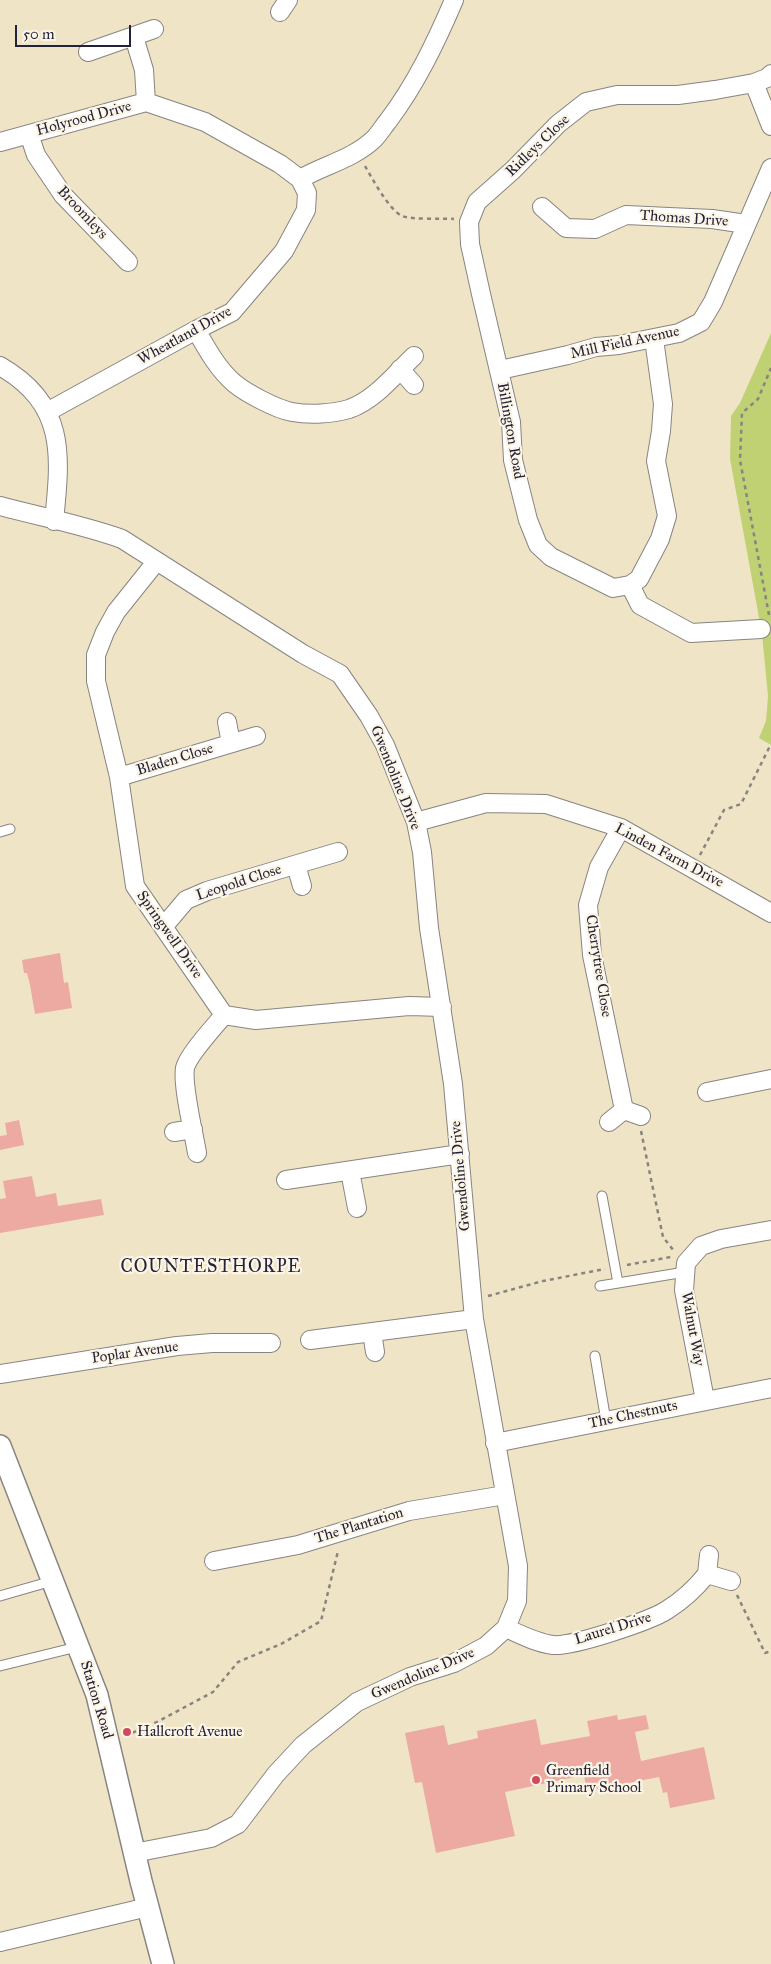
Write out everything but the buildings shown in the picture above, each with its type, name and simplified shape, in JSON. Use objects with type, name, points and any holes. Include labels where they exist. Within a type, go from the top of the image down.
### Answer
[{"type":"street","points":[[300,179],[356,152],[373,139],[398,107],[434,47],[454,0]]},
{"type":"street","points":[[88,52],[154,29]]},
{"type":"street","points":[[134,36],[144,70],[146,102]]},
{"type":"street","name":"Ridleys Close","points":[[469,222],[477,202],[514,170],[558,124],[586,102],[617,95],[678,96],[754,83],[767,78],[771,74]]},
{"type":"street","points":[[754,83],[771,126]]},
{"type":"street","name":"Holyrood Drive","points":[[0,142],[146,102],[205,122],[280,164],[300,179]]},
{"type":"street","name":"Broomleys","points":[[29,134],[36,156],[62,195],[128,262]]},
{"type":"street","name":"Mill Field Avenue","points":[[500,370],[596,347],[654,339],[679,333],[701,322],[713,302],[771,168]]},
{"type":"street","name":"Wheatland Drive","points":[[48,412],[232,312],[284,251],[306,210],[307,193],[300,179]]},
{"type":"street","name":"Thomas Drive","points":[[542,207],[566,228],[595,229],[626,215],[712,219],[746,224]]},
{"type":"street","points":[[469,222],[474,261],[490,336],[500,370]]},
{"type":"street","points":[[196,330],[216,363],[235,384],[260,399],[291,412],[329,413],[350,408],[372,396],[414,356]]},
{"type":"street","points":[[654,339],[663,404],[656,461],[667,516],[660,539],[639,579],[630,585],[640,605],[691,634],[766,626]]},
{"type":"street","points":[[0,366],[26,383],[48,412],[55,433],[58,474],[54,521]]},
{"type":"street","points":[[400,369],[414,384]]},
{"type":"street","name":"Billington Road","points":[[500,370],[511,422],[513,460],[528,520],[538,545],[551,557],[613,588],[630,585]]},
{"type":"street","name":"Gwendoline Drive","points":[[0,506],[96,530],[122,539],[303,654],[340,674],[369,716],[384,745],[416,822],[422,852],[429,928],[453,1084],[474,1319],[518,1566],[517,1601],[506,1628],[486,1646],[454,1663],[410,1677],[357,1702],[303,1745],[276,1774],[238,1824],[211,1838],[134,1853]]},
{"type":"street","name":"Springwell Drive","points":[[156,562],[116,612],[105,632],[96,655],[96,681],[119,777],[135,886],[224,1015]]},
{"type":"street","name":"Bladen Close","points":[[226,722],[231,743]]},
{"type":"street","name":"Bladen Close","points":[[119,777],[256,736]]},
{"type":"street","name":"Linden Farm Drive","points":[[416,822],[486,803],[546,804],[621,828],[771,913]]},
{"type":"street","name":"Cherrytree Close","points":[[621,828],[599,867],[588,905],[592,955],[624,1110]]},
{"type":"street","name":"Leopold Close","points":[[164,926],[186,900],[207,891],[338,852]]},
{"type":"street","name":"Leopold Close","points":[[296,865],[302,886]]},
{"type":"street","points":[[197,1153],[185,1068],[194,1052],[224,1015],[256,1020],[408,1006],[442,1006]]},
{"type":"street","points":[[706,1092],[771,1079]]},
{"type":"street","points":[[609,1122],[624,1110],[642,1116]]},
{"type":"street","points":[[174,1132],[193,1129]]},
{"type":"street","points":[[286,1180],[460,1154]]},
{"type":"street","points":[[350,1171],[356,1208]]},
{"type":"street","name":"Walnut Way","points":[[705,1400],[684,1290],[686,1263],[701,1246],[721,1239],[771,1230]]},
{"type":"street","points":[[310,1340],[474,1319]]},
{"type":"street","points":[[372,1332],[375,1352]]},
{"type":"street","name":"Poplar Avenue","points":[[0,1374],[177,1346],[212,1343],[271,1343]]},
{"type":"street","name":"The Chestnuts","points":[[495,1443],[771,1388]]},
{"type":"street","name":"Station Road","points":[[0,1446],[97,1695],[110,1742],[134,1853],[163,1964]]},
{"type":"street","name":"The Plantation","points":[[214,1561],[298,1545],[409,1511],[505,1495]]},
{"type":"street","points":[[709,1555],[707,1574],[731,1581]]},
{"type":"street","name":"Laurel Drive","points":[[506,1628],[526,1637],[555,1645],[584,1640],[637,1624],[665,1612],[690,1594],[707,1574]]},
{"type":"street","points":[[0,1942],[148,1907]]},
{"type":"lane","points":[[0,832],[10,828]]},
{"type":"lane","points":[[602,1196],[618,1283]]},
{"type":"lane","points":[[600,1286],[685,1272]]},
{"type":"lane","points":[[595,1356],[606,1421]]},
{"type":"lane","points":[[0,1596],[53,1581]]},
{"type":"lane","points":[[0,1666],[78,1646]]},
{"type":"path","points":[[356,152],[382,193],[396,211],[403,216],[454,219],[469,222]]},
{"type":"path","points":[[766,626],[740,460],[742,414],[758,399],[771,368]]},
{"type":"path","points":[[694,868],[724,810],[741,804],[771,744]]},
{"type":"path","points":[[472,1300],[543,1281],[678,1256],[663,1237],[639,1124],[642,1116]]},
{"type":"path","points":[[110,1742],[157,1722],[213,1692],[238,1662],[281,1644],[321,1621],[343,1530]]},
{"type":"path","points":[[731,1581],[765,1653],[771,1651]]},
{"type":"green space","points":[[771,333],[771,745],[759,738],[766,721],[768,696],[762,634],[730,459],[731,416],[740,403]]},
{"type":"place","name":"Hallcroft Avenue","points":[[127,1732]]},
{"type":"place","name":"Greenfield Primary School","points":[[536,1780]]},
{"type":"district","name":"COUNTESTHORPE","points":[[211,1268]]}]
